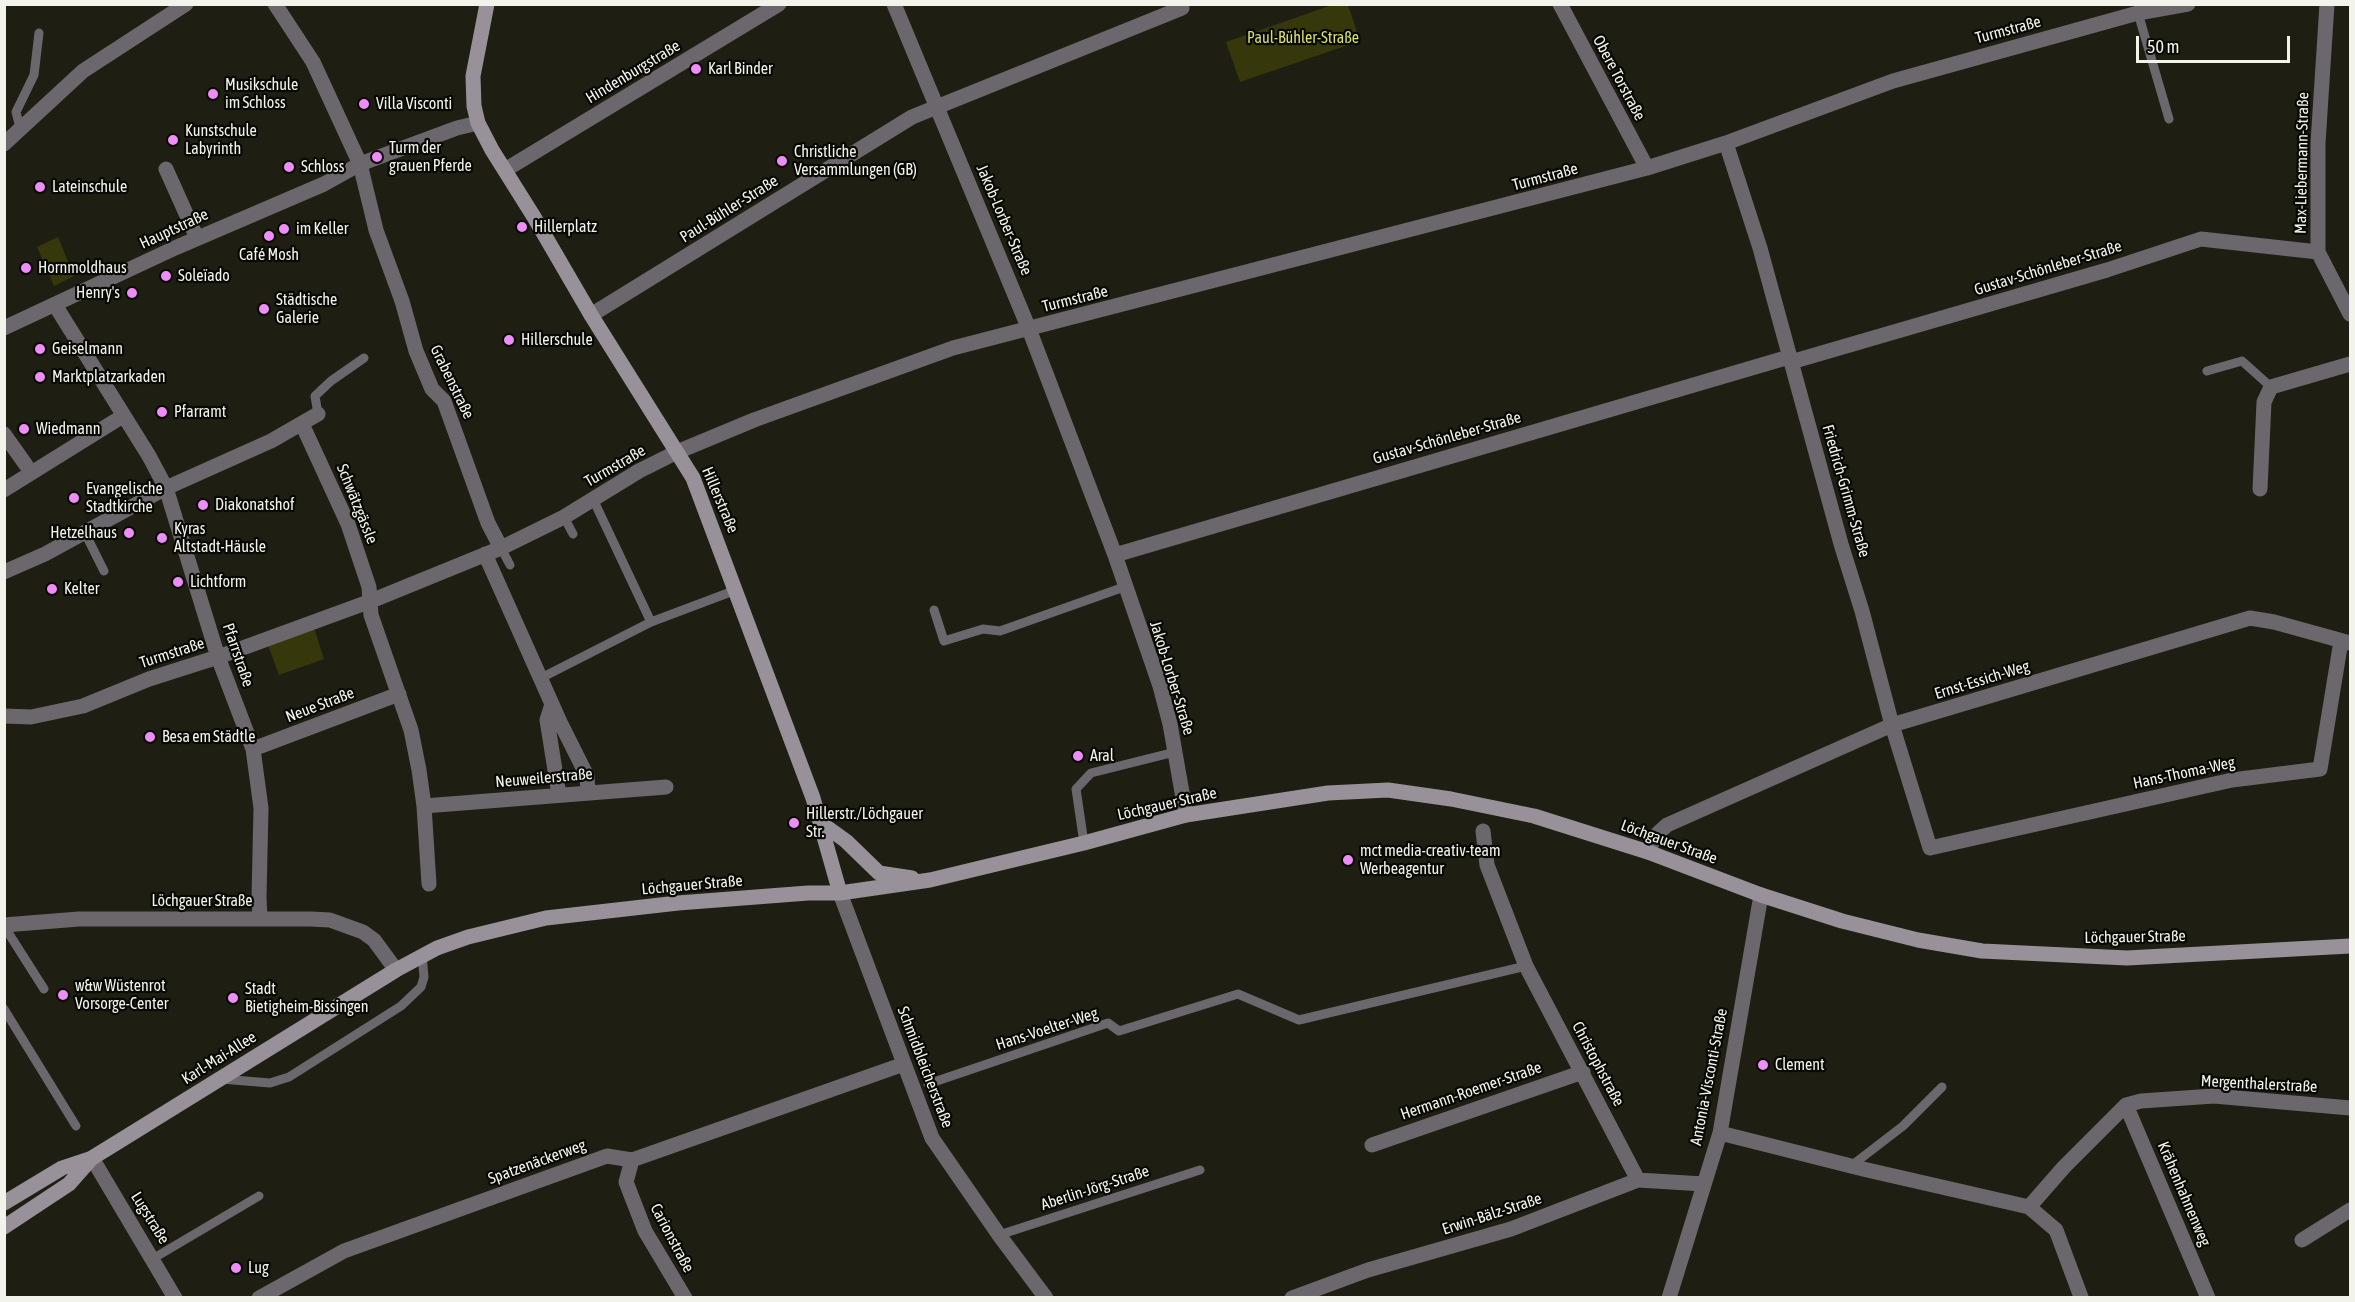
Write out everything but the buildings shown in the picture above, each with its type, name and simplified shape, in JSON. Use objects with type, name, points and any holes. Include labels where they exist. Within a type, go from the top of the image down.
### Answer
[{"type":"main road","points":[[478,123],[474,106],[473,76],[487,4]]},
{"type":"main road","name":"Hillerstraße","points":[[478,123],[591,315],[698,488],[821,823],[840,893]]},
{"type":"main road","name":"Löchgauer Straße","points":[[396,970],[436,948],[468,937],[546,918],[701,901],[808,892],[840,893],[930,880],[1186,816],[1328,793],[1388,790],[1451,799],[1533,816],[1648,852],[1761,895],[1842,921],[1918,940],[1982,951],[2127,958],[2350,946]]},
{"type":"main road","points":[[821,823],[846,841],[879,873],[930,880]]},
{"type":"main road","name":"Karl-Mai-Allee","points":[[4,1203],[63,1168],[92,1158],[396,970]]},
{"type":"main road","name":"Karl-Mai-Allee","points":[[4,1227],[69,1184],[92,1158]]},
{"type":"street","points":[[4,144],[83,71],[186,4]]},
{"type":"street","points":[[275,4],[313,62],[360,164]]},
{"type":"street","name":"Hindenburgstraße","points":[[505,170],[779,4]]},
{"type":"street","name":"Jakob-Lorber-Straße","points":[[894,4],[1029,329],[1114,555],[1160,686],[1170,724],[1186,816]]},
{"type":"street","name":"Obere Torstraße","points":[[1560,4],[1647,168]]},
{"type":"street","name":"Turmstraße","points":[[4,716],[31,717],[83,706],[149,679],[218,657],[371,601],[501,548],[564,517],[639,471],[677,452],[754,420],[953,348],[1647,168],[1726,143],[1893,81],[2135,9],[2188,4]]},
{"type":"street","name":"Max-Liebermann-Straße","points":[[2327,4],[2318,143],[2318,252],[2350,314]]},
{"type":"street","name":"Paul-Bühler-Straße","points":[[591,315],[903,122],[936,106],[1182,8]]},
{"type":"street","name":"Hauptstraße","points":[[6,324],[55,305],[198,237],[324,184],[360,164],[457,128],[478,123]]},
{"type":"street","name":"Friedrich-Grimm-Straße","points":[[1726,143],[1760,248],[1892,725],[1930,848]]},
{"type":"street","name":"Grabenstraße","points":[[360,164],[376,230],[402,301],[416,351],[432,389],[444,401],[488,523],[501,548]]},
{"type":"street","points":[[166,169],[198,237]]},
{"type":"street","name":"Gustav-Schönleber-Straße","points":[[1114,555],[2107,270],[2201,239],[2318,252]]},
{"type":"street","name":"Pfarrstraße","points":[[55,305],[137,436],[166,488],[218,657],[253,748],[261,807],[260,919]]},
{"type":"street","points":[[2260,489],[2264,402],[2271,387],[2350,364]]},
{"type":"street","points":[[4,572],[45,554],[166,488],[271,441],[318,414]]},
{"type":"street","points":[[4,490],[123,417]]},
{"type":"street","name":"Schwätzgässle","points":[[302,424],[348,524],[369,587],[371,601]]},
{"type":"street","points":[[4,436],[21,461]]},
{"type":"street","points":[[485,554],[587,776],[588,792]]},
{"type":"street","points":[[371,601],[371,615],[413,740],[424,806],[429,884]]},
{"type":"street","name":"Ernst-Essich-Weg","points":[[1648,852],[1655,836],[1667,825],[1892,725],[2250,618],[2274,622],[2346,642]]},
{"type":"street","name":"Hans-Thoma-Weg","points":[[1930,848],[2232,780],[2320,769],[2346,642]]},
{"type":"street","name":"Neue Straße","points":[[253,748],[399,694]]},
{"type":"street","points":[[552,704],[547,720],[560,795]]},
{"type":"street","name":"Neuweilerstraße","points":[[424,806],[666,787]]},
{"type":"street","name":"Christophstraße","points":[[1483,831],[1487,865],[1526,966],[1638,1180]]},
{"type":"street","name":"Schmidbleicherstraße","points":[[840,893],[932,1138],[1046,1298]]},
{"type":"street","name":"Antonia-Visconti-Straße","points":[[1669,1298],[1720,1133],[1761,895]]},
{"type":"street","name":"Löchgauer Straße","points":[[4,925],[79,919],[330,920],[363,932],[374,940],[396,970]]},
{"type":"street","name":"Spatzenäckerweg","points":[[258,1298],[344,1251],[607,1156],[632,1160],[904,1064]]},
{"type":"street","name":"Hermann-Roemer-Straße","points":[[1372,1145],[1582,1072]]},
{"type":"street","name":"Mergenthalerstraße","points":[[2126,1105],[2141,1101],[2214,1096],[2350,1108]]},
{"type":"street","points":[[2029,1207],[2064,1167],[2126,1105]]},
{"type":"street","name":"Krähenhahnenweg","points":[[2126,1105],[2208,1298]]},
{"type":"street","points":[[1720,1133],[2029,1207],[2056,1230],[2081,1297]]},
{"type":"street","name":"Lugstraße","points":[[92,1158],[176,1298]]},
{"type":"street","name":"Carionstraße","points":[[632,1160],[626,1182],[645,1231],[685,1298]]},
{"type":"street","name":"Erwin-Bälz-Straße","points":[[1292,1298],[1368,1270],[1511,1229],[1638,1180],[1704,1184]]},
{"type":"street","points":[[2302,1240],[2350,1210]]},
{"type":"lane","points":[[2135,9],[2169,119]]},
{"type":"lane","points":[[20,128],[16,112],[34,75],[39,33]]},
{"type":"lane","points":[[318,414],[315,396],[331,381],[364,358]]},
{"type":"lane","points":[[2207,371],[2242,361],[2271,387]]},
{"type":"lane","points":[[593,499],[651,622]]},
{"type":"lane","points":[[564,517],[573,534]]},
{"type":"lane","points":[[85,533],[104,570]]},
{"type":"lane","points":[[501,548],[510,565]]},
{"type":"lane","points":[[934,610],[944,641],[983,629],[1000,631],[1124,587]]},
{"type":"lane","points":[[540,678],[651,622],[736,590]]},
{"type":"lane","points":[[1084,843],[1076,789],[1091,773],[1175,752]]},
{"type":"lane","points":[[4,925],[44,989]]},
{"type":"lane","points":[[219,1079],[270,1083],[289,1077],[400,1006],[421,987],[424,977],[422,956]]},
{"type":"lane","name":"Hans-Voelter-Weg","points":[[928,1084],[1108,1023],[1119,1031],[1238,994],[1299,1020],[1526,966]]},
{"type":"lane","points":[[4,1009],[76,1126]]},
{"type":"lane","points":[[1851,1166],[1903,1126],[1942,1087]]},
{"type":"lane","name":"Aberlin-Jörg-Straße","points":[[999,1235],[1200,1170]]},
{"type":"lane","points":[[154,1258],[259,1196]]},
{"type":"lane","points":[[2081,1297],[2086,1298]]},
{"type":"green space","name":"Paul-Bühler-Straße","points":[[1335,4],[1348,5],[1360,41],[1240,82],[1226,42]]},
{"type":"green space","points":[[58,237],[74,276],[54,286],[37,247]]},
{"type":"green space","points":[[314,628],[324,659],[279,675],[268,645]]},
{"type":"place","name":"Karl Binder","points":[[696,69]]},
{"type":"place","name":"Musikschule im Schloss","points":[[213,94]]},
{"type":"place","name":"Villa Visconti","points":[[364,104]]},
{"type":"place","name":"Kunstschule Labyrinth","points":[[173,140]]},
{"type":"place","name":"Turm der grauen Pferde","points":[[377,157]]},
{"type":"place","name":"Christliche Versammlungen (GB)","points":[[782,161]]},
{"type":"place","name":"Schloss","points":[[289,167]]},
{"type":"place","name":"Lateinschule","points":[[40,187]]},
{"type":"place","name":"Hillerplatz","points":[[522,227]]},
{"type":"place","name":"im Keller","points":[[284,229]]},
{"type":"place","name":"Café Mosh","points":[[269,236]]},
{"type":"place","name":"Hornmoldhaus","points":[[26,268]]},
{"type":"place","name":"Soleïado","points":[[166,276]]},
{"type":"place","name":"Henry's","points":[[132,293]]},
{"type":"place","name":"Städtische Galerie","points":[[264,309]]},
{"type":"place","name":"Hillerschule","points":[[509,340]]},
{"type":"place","name":"Geiselmann","points":[[40,349]]},
{"type":"place","name":"Marktplatzarkaden","points":[[40,377]]},
{"type":"place","name":"Pfarramt","points":[[162,412]]},
{"type":"place","name":"Wiedmann","points":[[24,429]]},
{"type":"place","name":"Evangelische Stadtkirche","points":[[74,498]]},
{"type":"place","name":"Diakonatshof","points":[[203,505]]},
{"type":"place","name":"Hetzelhaus","points":[[129,533]]},
{"type":"place","name":"Kyras Altstadt-Häusle","points":[[162,538]]},
{"type":"place","name":"Lichtform","points":[[178,582]]},
{"type":"place","name":"Kelter","points":[[52,589]]},
{"type":"place","name":"Besa em Städtle","points":[[150,737]]},
{"type":"place","name":"Aral","points":[[1078,756]]},
{"type":"place","name":"Hillerstr./Löchgauer Str.","points":[[794,823]]},
{"type":"place","name":"mct media-creativ-team Werbeagentur","points":[[1348,860]]},
{"type":"place","name":"w&w Wüstenrot Vorsorge-Center","points":[[63,995]]},
{"type":"place","name":"Stadt Bietigheim-Bissingen","points":[[233,998]]},
{"type":"place","name":"Clement","points":[[1763,1065]]},
{"type":"place","name":"Lug","points":[[236,1268]]}]
